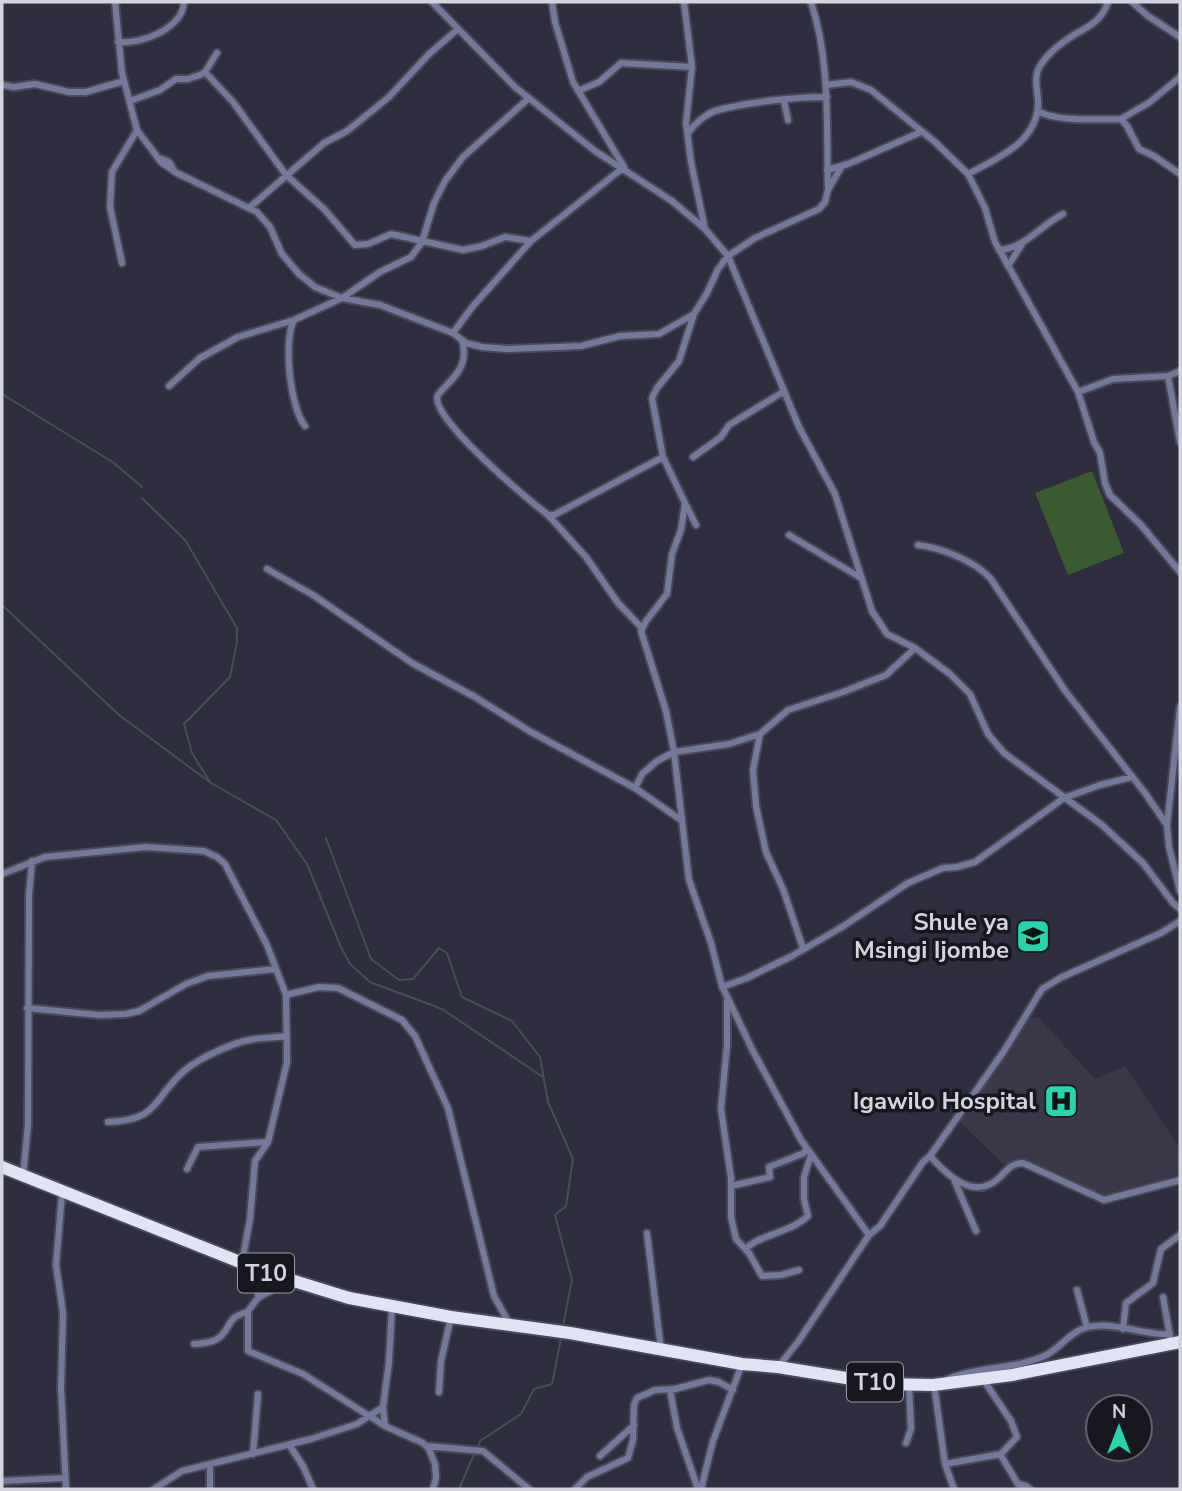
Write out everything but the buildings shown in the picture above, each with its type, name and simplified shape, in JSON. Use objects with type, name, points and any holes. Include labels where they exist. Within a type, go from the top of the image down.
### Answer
[{"type":"highway","name":"T10","points":[[2,1167],[288,1281],[451,1317],[570,1334],[742,1364],[909,1385],[933,1385],[983,1378],[1174,1340]]},
{"type":"street","points":[[115,2],[124,81],[137,130],[165,166],[261,216],[271,227],[282,254],[299,274],[315,287],[342,298],[380,305],[453,332],[462,340],[482,347],[506,349],[581,346],[620,336],[659,334],[694,314]]},
{"type":"street","points":[[118,42],[138,42],[157,34],[175,21],[183,10],[184,2]]},
{"type":"street","points":[[432,2],[506,78],[595,151],[624,167],[672,201],[705,229],[728,256],[783,392],[835,494],[872,611],[883,630],[915,648],[950,674],[970,694],[988,734],[1004,753],[1088,814],[1143,863],[1180,909]]},
{"type":"street","points":[[552,2],[556,27],[578,90],[624,167]]},
{"type":"street","points":[[684,2],[692,67],[686,116],[705,229]]},
{"type":"street","points":[[811,2],[818,23],[827,85],[828,190]]},
{"type":"street","points":[[968,174],[996,161],[1020,143],[1039,111],[1037,74],[1040,65],[1061,43],[1082,33],[1097,21],[1108,2]]},
{"type":"street","points":[[1132,2],[1180,37]]},
{"type":"street","points":[[249,208],[324,143],[346,131],[384,102],[429,54],[458,29]]},
{"type":"street","points":[[130,101],[160,90],[176,79],[194,78],[205,72],[216,53]]},
{"type":"street","points":[[578,90],[599,82],[621,64],[692,67]]},
{"type":"street","points":[[205,72],[233,102],[286,175],[324,209],[355,245],[368,244],[391,234],[463,250],[505,237],[531,241]]},
{"type":"street","points":[[1039,111],[1054,116],[1121,119],[1150,102],[1180,77]]},
{"type":"street","points":[[2,85],[38,85],[69,92],[86,92],[124,81]]},
{"type":"street","points":[[827,85],[851,82],[863,86],[968,174],[985,208],[991,233],[999,250],[1078,392],[1100,453],[1110,495],[1141,525],[1180,572]]},
{"type":"street","points":[[688,133],[703,118],[718,110],[759,101],[827,97]]},
{"type":"street","points":[[169,386],[200,358],[238,337],[295,320],[342,298],[380,272],[411,257],[422,242],[434,203],[445,181],[463,157],[530,98]]},
{"type":"street","points":[[783,101],[788,120]]},
{"type":"street","points":[[1121,119],[1128,126],[1139,149],[1180,174]]},
{"type":"street","points":[[122,262],[110,207],[112,172],[137,130]]},
{"type":"street","points":[[827,170],[921,132]]},
{"type":"street","points":[[696,525],[663,457],[652,398],[679,361],[694,314],[728,256],[767,232],[819,209],[842,166]]},
{"type":"street","points":[[453,332],[531,241],[624,167]]},
{"type":"street","points":[[1008,266],[1023,242],[1049,221],[1063,215]]},
{"type":"street","points":[[999,250],[1023,242]]},
{"type":"street","points":[[295,320],[289,337],[292,395],[305,426]]},
{"type":"street","points":[[462,340],[466,354],[460,368],[438,395],[436,402],[440,411],[453,429],[495,471],[548,515],[586,557],[618,603],[642,628]]},
{"type":"street","points":[[1078,392],[1113,379],[1168,376],[1180,371]]},
{"type":"street","points":[[1168,376],[1180,442]]},
{"type":"street","points":[[693,457],[721,438],[729,425],[783,392]]},
{"type":"street","points":[[548,515],[554,515],[663,457]]},
{"type":"street","points":[[685,503],[667,594],[642,628],[642,637],[666,712],[674,752],[689,880],[711,943],[727,1002],[722,1117],[731,1186],[733,1230],[737,1242],[746,1249],[762,1276],[776,1276],[799,1270]]},
{"type":"street","points":[[789,535],[861,578]]},
{"type":"street","points":[[918,544],[958,558],[986,573],[1066,692],[1167,825]]},
{"type":"street","points":[[267,569],[313,595],[412,663],[475,697],[530,732],[635,788],[681,820]]},
{"type":"street","points":[[635,788],[642,774],[674,752],[729,744],[760,734],[788,710],[886,675],[915,648]]},
{"type":"street","points":[[1180,708],[1178,766],[1167,825],[1169,847],[1180,891]]},
{"type":"street","points":[[760,734],[753,770],[756,806],[766,852],[783,889],[803,948]]},
{"type":"street","points":[[722,986],[747,978],[792,956],[908,883],[943,868],[975,862],[1064,798],[1132,777]]},
{"type":"street","points":[[2,874],[45,857],[146,848],[188,849],[211,854],[225,864],[267,945],[286,995],[287,1062],[268,1142],[255,1161],[250,1219],[242,1262],[258,1292],[258,1298]]},
{"type":"street","points":[[23,1176],[28,1125],[27,1008],[32,861]]},
{"type":"street","points":[[778,1367],[798,1342],[869,1235],[880,1226],[1004,1051],[1042,989],[1062,977],[1161,933],[1180,921]]},
{"type":"street","points":[[27,1008],[99,1015],[131,1014],[186,984],[208,976],[275,969]]},
{"type":"street","points":[[722,986],[753,1051],[809,1152],[869,1235]]},
{"type":"street","points":[[286,995],[311,988],[338,988],[402,1020],[415,1036],[448,1108],[494,1296],[511,1327]]},
{"type":"street","points":[[108,1122],[127,1121],[144,1115],[184,1071],[201,1060],[248,1040],[287,1035]]},
{"type":"street","points":[[187,1168],[198,1147],[268,1142]]},
{"type":"street","points":[[731,1186],[769,1178],[769,1167],[809,1152]]},
{"type":"street","points":[[746,1249],[752,1242],[786,1231],[808,1216],[804,1199],[804,1177],[809,1152]]},
{"type":"street","points":[[930,1156],[954,1180],[968,1187],[989,1185],[1013,1165],[1023,1163],[1107,1200],[1163,1182],[1180,1180]]},
{"type":"street","points":[[954,1180],[976,1231]]},
{"type":"street","points":[[62,1193],[56,1265],[63,1313],[61,1388],[66,1489]]},
{"type":"street","points":[[647,1233],[661,1350]]},
{"type":"street","points":[[1123,1329],[1126,1303],[1153,1283],[1162,1247],[1180,1235]]},
{"type":"street","points":[[194,1344],[218,1338],[228,1323],[247,1312],[258,1298],[288,1281]]},
{"type":"street","points":[[1077,1290],[1087,1327]]},
{"type":"street","points":[[954,1489],[944,1464],[943,1436],[933,1385],[968,1372],[1039,1358],[1069,1336],[1087,1327],[1105,1325],[1174,1340],[1163,1297]]},
{"type":"street","points":[[384,1426],[383,1407],[392,1306]]},
{"type":"street","points":[[247,1312],[247,1342],[250,1353],[289,1366],[384,1426],[427,1446],[483,1451],[529,1489]]},
{"type":"street","points":[[439,1392],[441,1361],[451,1317]]},
{"type":"street","points":[[700,1489],[713,1441],[742,1364]]},
{"type":"street","points":[[944,1464],[1000,1454],[1014,1442],[1017,1434],[983,1378]]},
{"type":"street","points":[[575,1489],[585,1478],[628,1458],[637,1398],[655,1390],[670,1390],[709,1380],[733,1390]]},
{"type":"street","points":[[906,1443],[911,1429],[909,1385]]},
{"type":"street","points":[[670,1390],[677,1428],[700,1489]]},
{"type":"street","points":[[253,1454],[258,1394]]},
{"type":"street","points":[[154,1489],[178,1473],[290,1446],[349,1426],[383,1407]]},
{"type":"street","points":[[600,1456],[635,1425]]},
{"type":"street","points":[[290,1446],[313,1489]]},
{"type":"street","points":[[427,1446],[435,1464],[436,1478],[433,1489]]},
{"type":"street","points":[[1000,1454],[1018,1484],[1030,1489]]},
{"type":"street","points":[[211,1464],[211,1489]]},
{"type":"street","points":[[2,1481],[65,1478]]},
{"type":"shaded area","name":"Igawilo Hospital","points":[[1029,1017],[1039,1018],[1095,1079],[1125,1066],[1180,1148],[1180,1174],[1102,1199],[1024,1162],[1002,1163],[960,1122]]},
{"type":"green space","points":[[1092,471],[1124,553],[1068,575],[1035,493]]},
{"type":"waterway","points":[[2,394],[114,463],[142,487]]},
{"type":"waterway","points":[[142,498],[185,540],[237,628],[230,677],[184,724],[192,753],[210,782]]},
{"type":"waterway","points":[[2,605],[119,715],[211,783],[276,820],[307,864],[350,964],[370,982],[442,1009],[543,1077]]},
{"type":"waterway","points":[[326,838],[371,959],[399,980],[413,979],[439,948],[447,953],[462,997],[512,1021],[540,1057],[548,1102],[573,1159],[566,1206],[555,1215],[572,1280],[563,1326]]},
{"type":"waterway","points":[[478,1447],[480,1441],[521,1414],[534,1389],[552,1384],[561,1338]]},
{"type":"waterway","points":[[459,1489],[475,1452]]},
{"type":"place","name":"Shule ya Msingi Ijombe","points":[[1033,936]]},
{"type":"place","name":"Igawilo Hospital","points":[[1061,1101]]}]
